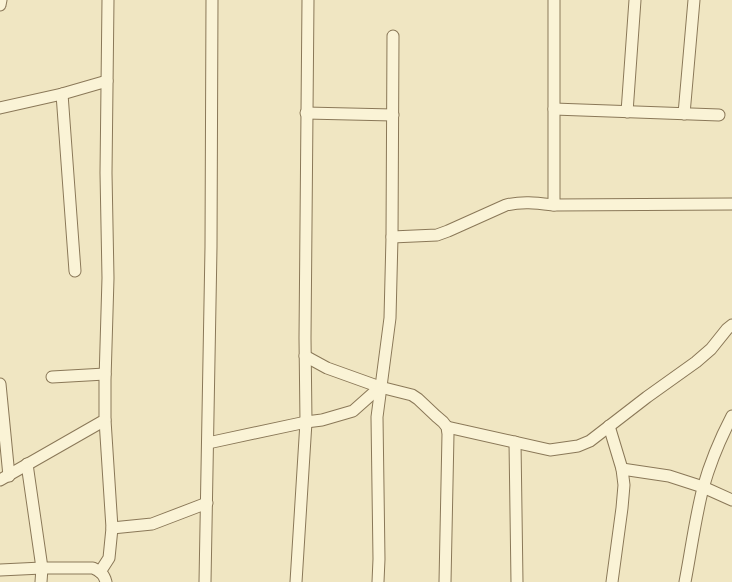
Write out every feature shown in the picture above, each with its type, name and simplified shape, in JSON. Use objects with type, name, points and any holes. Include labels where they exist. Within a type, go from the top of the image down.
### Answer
[{"type":"street","points":[[0,5],[1,0]]},
{"type":"street","points":[[100,572],[109,558],[112,528],[105,420],[108,278],[106,173],[108,0]]},
{"type":"street","points":[[205,582],[211,247],[212,0]]},
{"type":"street","points":[[296,582],[306,422],[306,113],[308,0]]},
{"type":"street","points":[[554,0],[554,205]]},
{"type":"street","points":[[628,112],[635,0]]},
{"type":"street","points":[[684,114],[694,0]]},
{"type":"street","points":[[378,582],[377,417],[390,318],[393,36]]},
{"type":"street","points":[[0,108],[62,94],[107,81]]},
{"type":"street","points":[[62,94],[75,271]]},
{"type":"street","points":[[554,109],[719,115]]},
{"type":"street","points":[[306,113],[393,115]]},
{"type":"street","points":[[392,238],[437,235],[506,205],[516,203],[531,202],[554,205],[732,204]]},
{"type":"street","points":[[447,427],[550,450],[578,446],[590,441],[646,397],[696,362],[711,349],[732,325]]},
{"type":"street","points":[[305,356],[327,368],[380,387],[412,395],[447,427],[444,582]]},
{"type":"street","points":[[52,377],[105,374]]},
{"type":"street","points":[[0,384],[4,478],[105,420]]},
{"type":"street","points":[[208,443],[306,422],[322,420],[353,411],[380,387]]},
{"type":"street","points":[[685,582],[703,488],[712,460],[732,416]]},
{"type":"street","points":[[609,426],[622,469],[624,485],[612,582]]},
{"type":"street","points":[[515,442],[517,582]]},
{"type":"street","points":[[27,464],[42,568],[41,582]]},
{"type":"street","points":[[622,469],[669,476],[732,500]]},
{"type":"street","points":[[112,528],[152,524],[207,503]]},
{"type":"street","points":[[0,570],[92,568],[100,572],[106,582]]}]
